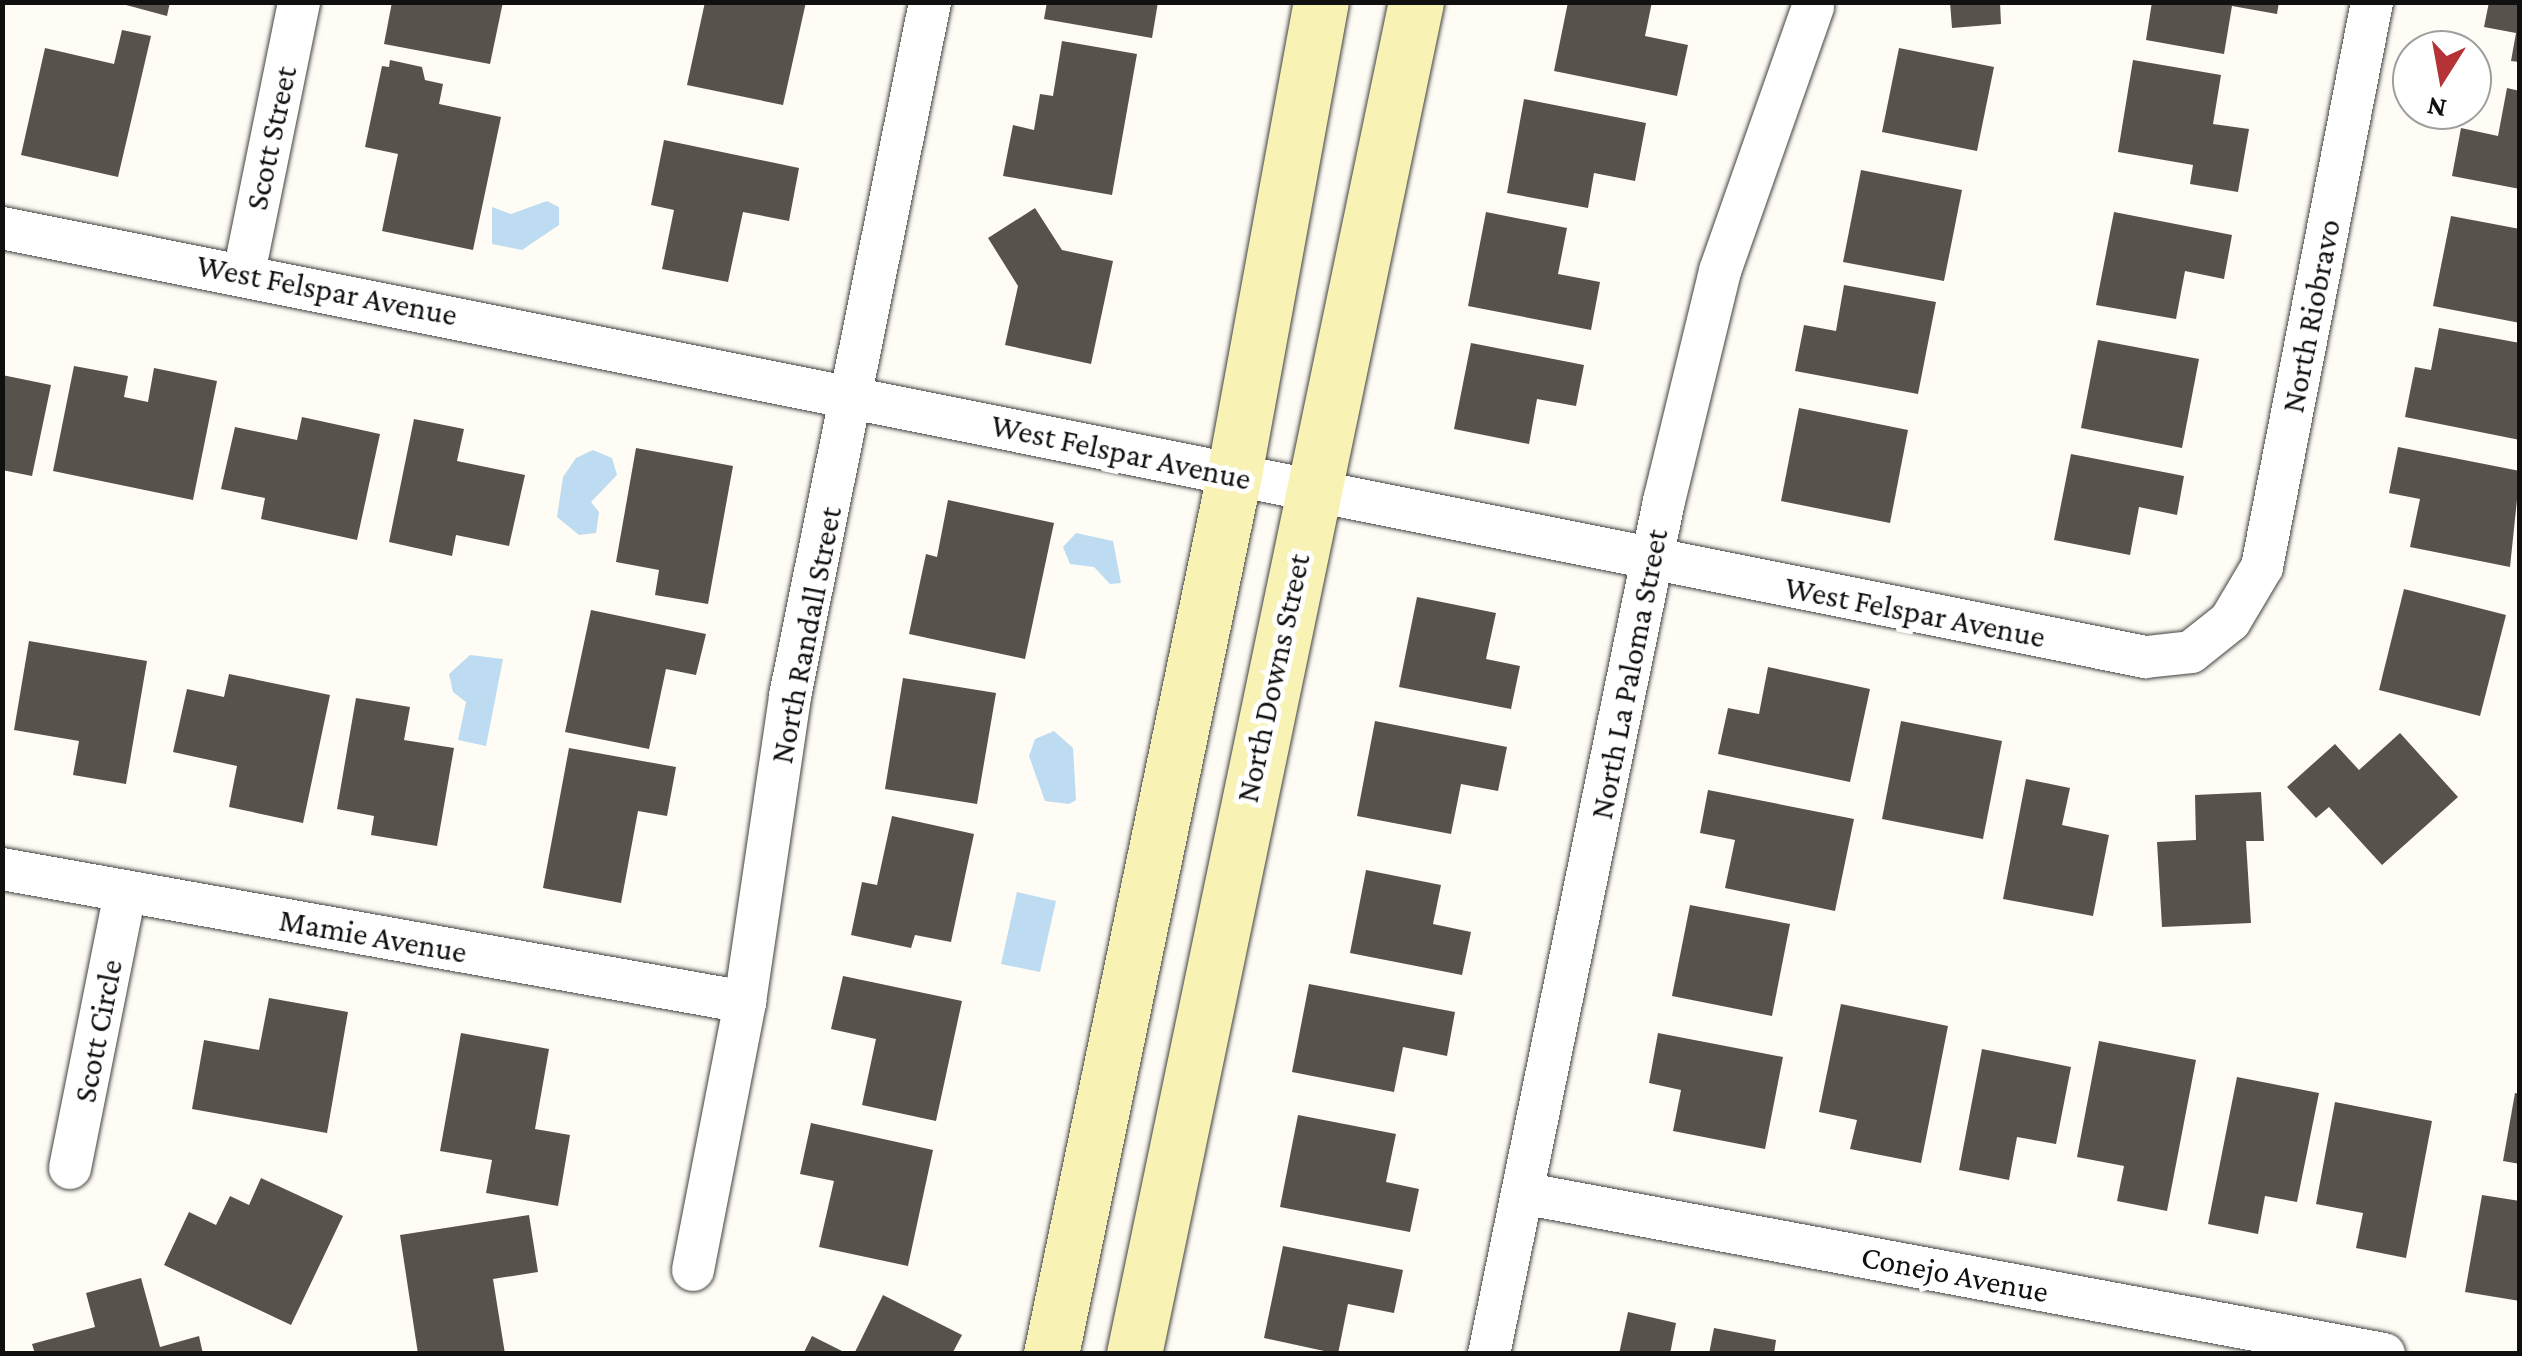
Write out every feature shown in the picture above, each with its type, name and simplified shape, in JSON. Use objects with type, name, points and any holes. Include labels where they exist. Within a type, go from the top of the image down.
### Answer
[{"type":"main road","points":[[1051,1354],[1234,476],[1321,2]]},
{"type":"main road","name":"North Downs Street","points":[[1134,1354],[1416,2]]},
{"type":"street","name":"Scott Street","points":[[244,273],[299,2]]},
{"type":"street","name":"North Randall Street","points":[[693,1270],[745,1002],[790,696],[854,397],[930,2]]},
{"type":"street","name":"North Riobravo","points":[[2230,622],[2262,566],[2372,2]]},
{"type":"street","name":"North La Paloma Street","points":[[1489,1354],[1526,1194],[1651,560],[1720,271],[1813,7]]},
{"type":"street","name":"West Felspar Avenue","points":[[2,228],[244,273],[1234,476],[2146,657],[2191,652],[2230,622]]},
{"type":"street","name":"Mamie Avenue","points":[[2,869],[745,1002]]},
{"type":"street","name":"Scott Circle","points":[[70,1168],[126,893]]},
{"type":"street","name":"Conejo Avenue","points":[[1526,1194],[2384,1354]]},
{"type":"water","points":[[547,201],[559,207],[559,225],[522,250],[492,244],[492,207],[511,214]]},
{"type":"water","points":[[593,450],[612,458],[617,475],[591,502],[599,512],[596,533],[579,535],[557,517],[563,477],[576,458]]},
{"type":"water","points":[[1076,533],[1113,541],[1121,583],[1110,584],[1094,567],[1070,564],[1063,547]]},
{"type":"water","points":[[470,655],[503,659],[486,746],[458,740],[466,702],[453,692],[449,674]]},
{"type":"water","points":[[1054,731],[1073,748],[1076,800],[1069,804],[1045,801],[1029,756],[1035,739]]},
{"type":"water","points":[[1017,892],[1056,901],[1040,972],[1001,964]]},
{"type":"building","points":[[115,2],[170,2],[167,16]]},
{"type":"building","points":[[392,2],[503,2],[490,64],[384,44]]},
{"type":"building","points":[[705,2],[806,2],[783,105],[687,85]]},
{"type":"building","points":[[1047,2],[1158,2],[1152,38],[1044,19]]},
{"type":"building","points":[[1568,2],[1652,2],[1645,36],[1688,45],[1677,96],[1554,71]]},
{"type":"building","points":[[1950,2],[2000,2],[2001,24],[1952,28]]},
{"type":"building","points":[[2152,2],[2279,2],[2277,14],[2232,6],[2224,54],[2146,40]]},
{"type":"building","points":[[2489,2],[2520,2],[2520,62],[2511,61],[2516,33],[2484,27]]},
{"type":"building","points":[[122,30],[151,36],[118,177],[21,155],[45,48],[114,64]]},
{"type":"building","points":[[1062,41],[1137,54],[1112,195],[1003,176],[1013,125],[1034,130],[1040,94],[1053,96]]},
{"type":"building","points":[[1899,48],[1994,67],[1977,151],[1882,132]]},
{"type":"building","points":[[390,60],[422,67],[425,80],[443,84],[439,104],[501,117],[473,250],[382,231],[398,154],[365,147],[382,66],[389,67]]},
{"type":"building","points":[[2133,60],[2221,75],[2213,124],[2249,129],[2238,192],[2190,184],[2193,165],[2118,152]]},
{"type":"building","points":[[2507,88],[2520,91],[2520,189],[2452,176],[2461,130],[2498,136]]},
{"type":"building","points":[[1524,99],[1646,123],[1635,181],[1594,173],[1588,208],[1507,193]]},
{"type":"building","points":[[664,140],[799,168],[789,221],[743,212],[728,282],[662,269],[674,210],[651,205]]},
{"type":"building","points":[[1861,170],[1962,190],[1944,281],[1843,262]]},
{"type":"building","points":[[1035,208],[1062,250],[1113,261],[1091,364],[1005,345],[1018,286],[988,238]]},
{"type":"building","points":[[1486,212],[1567,228],[1558,274],[1600,282],[1591,330],[1468,306]]},
{"type":"building","points":[[2114,212],[2232,235],[2224,279],[2185,271],[2176,319],[2096,305]]},
{"type":"building","points":[[2451,216],[2520,229],[2520,323],[2433,306]]},
{"type":"building","points":[[1844,285],[1936,302],[1918,394],[1795,371],[1804,325],[1836,331]]},
{"type":"building","points":[[2439,328],[2520,343],[2520,440],[2405,417],[2415,367],[2431,370]]},
{"type":"building","points":[[2098,340],[2199,359],[2182,448],[2081,428]]},
{"type":"building","points":[[1471,343],[1584,365],[1576,406],[1537,399],[1529,444],[1454,429]]},
{"type":"building","points":[[74,366],[128,376],[124,397],[148,402],[154,368],[217,381],[193,500],[53,471]]},
{"type":"building","points":[[2,375],[51,385],[32,476],[2,470]]},
{"type":"building","points":[[1799,408],[1908,430],[1890,523],[1781,501]]},
{"type":"building","points":[[302,417],[380,434],[357,540],[261,519],[265,498],[221,489],[235,427],[297,440]]},
{"type":"building","points":[[414,419],[464,429],[457,461],[525,475],[509,546],[456,535],[452,556],[389,542]]},
{"type":"building","points":[[2398,447],[2520,471],[2510,567],[2410,547],[2420,499],[2389,493]]},
{"type":"building","points":[[636,448],[733,466],[708,604],[655,595],[659,570],[616,562]]},
{"type":"building","points":[[2071,454],[2184,476],[2177,515],[2139,507],[2130,555],[2054,540]]},
{"type":"building","points":[[948,500],[1054,523],[1025,659],[909,634],[926,554],[937,557]]},
{"type":"building","points":[[2404,589],[2506,615],[2480,716],[2379,690]]},
{"type":"building","points":[[1417,597],[1496,613],[1486,659],[1520,666],[1511,709],[1399,687]]},
{"type":"building","points":[[591,610],[706,634],[696,675],[666,669],[649,749],[565,732]]},
{"type":"building","points":[[29,641],[147,661],[126,784],[73,775],[79,741],[14,730]]},
{"type":"building","points":[[1768,667],[1870,689],[1850,782],[1718,754],[1728,708],[1759,714]]},
{"type":"building","points":[[229,674],[330,695],[303,823],[229,807],[237,766],[173,752],[187,689],[224,697]]},
{"type":"building","points":[[903,678],[996,693],[977,804],[885,789]]},
{"type":"building","points":[[356,698],[410,707],[404,740],[454,748],[437,846],[371,835],[374,816],[337,809]]},
{"type":"building","points":[[1375,721],[1507,747],[1498,791],[1461,784],[1451,834],[1357,816]]},
{"type":"building","points":[[1901,721],[2002,741],[1983,839],[1882,819]]},
{"type":"building","points":[[2400,733],[2458,797],[2382,865],[2329,807],[2316,818],[2287,787],[2335,744],[2359,770]]},
{"type":"building","points":[[569,748],[676,767],[667,816],[638,811],[621,903],[543,888]]},
{"type":"building","points":[[2026,779],[2070,788],[2062,825],[2109,835],[2093,916],[2003,899]]},
{"type":"building","points":[[1708,790],[1854,819],[1835,911],[1725,888],[1735,840],[1700,833]]},
{"type":"building","points":[[2261,792],[2264,841],[2246,841],[2251,923],[2162,927],[2157,842],[2196,840],[2195,795]]},
{"type":"building","points":[[892,816],[974,834],[951,942],[915,935],[911,948],[851,935],[862,882],[877,885]]},
{"type":"building","points":[[1366,870],[1441,885],[1433,924],[1471,932],[1462,975],[1350,953]]},
{"type":"building","points":[[1690,905],[1790,924],[1772,1016],[1672,996]]},
{"type":"building","points":[[843,976],[962,1001],[936,1121],[862,1105],[876,1039],[831,1029]]},
{"type":"building","points":[[1309,984],[1455,1012],[1447,1056],[1403,1047],[1394,1092],[1292,1072]]},
{"type":"building","points":[[269,998],[348,1012],[327,1133],[192,1109],[204,1040],[259,1050]]},
{"type":"building","points":[[1841,1004],[1948,1026],[1921,1163],[1850,1149],[1857,1120],[1819,1112]]},
{"type":"building","points":[[461,1033],[549,1049],[535,1129],[570,1135],[558,1206],[486,1193],[492,1160],[440,1151]]},
{"type":"building","points":[[1658,1033],[1783,1057],[1765,1149],[1673,1131],[1681,1090],[1649,1083]]},
{"type":"building","points":[[2099,1041],[2196,1060],[2167,1211],[2117,1201],[2124,1166],[2077,1157]]},
{"type":"building","points":[[1982,1049],[2071,1067],[2056,1144],[2017,1137],[2009,1180],[1959,1170]]},
{"type":"building","points":[[2237,1077],[2319,1093],[2297,1202],[2265,1196],[2258,1234],[2208,1224]]},
{"type":"building","points":[[2515,1093],[2520,1094],[2520,1164],[2503,1161]]},
{"type":"building","points":[[2335,1102],[2432,1121],[2406,1258],[2356,1248],[2363,1213],[2316,1204]]},
{"type":"building","points":[[1298,1115],[1396,1134],[1386,1182],[1419,1189],[1410,1232],[1280,1207]]},
{"type":"building","points":[[811,1123],[933,1150],[908,1266],[819,1247],[834,1181],[800,1174]]},
{"type":"building","points":[[261,1178],[343,1216],[291,1325],[164,1265],[189,1212],[216,1225],[230,1196],[249,1205]]},
{"type":"building","points":[[2482,1195],[2520,1201],[2520,1301],[2465,1292]]},
{"type":"building","points":[[529,1215],[538,1272],[493,1279],[505,1354],[418,1354],[400,1235]]},
{"type":"building","points":[[1283,1246],[1403,1270],[1394,1313],[1348,1304],[1338,1354],[1264,1338]]},
{"type":"building","points":[[141,1278],[160,1347],[199,1336],[203,1354],[35,1354],[32,1344],[95,1327],[86,1293]]},
{"type":"building","points":[[883,1295],[962,1335],[952,1354],[854,1354]]},
{"type":"building","points":[[1628,1312],[1676,1323],[1670,1354],[1619,1354]]},
{"type":"building","points":[[1714,1328],[1776,1340],[1774,1354],[1709,1354]]},
{"type":"building","points":[[812,1336],[848,1354],[803,1354]]}]
